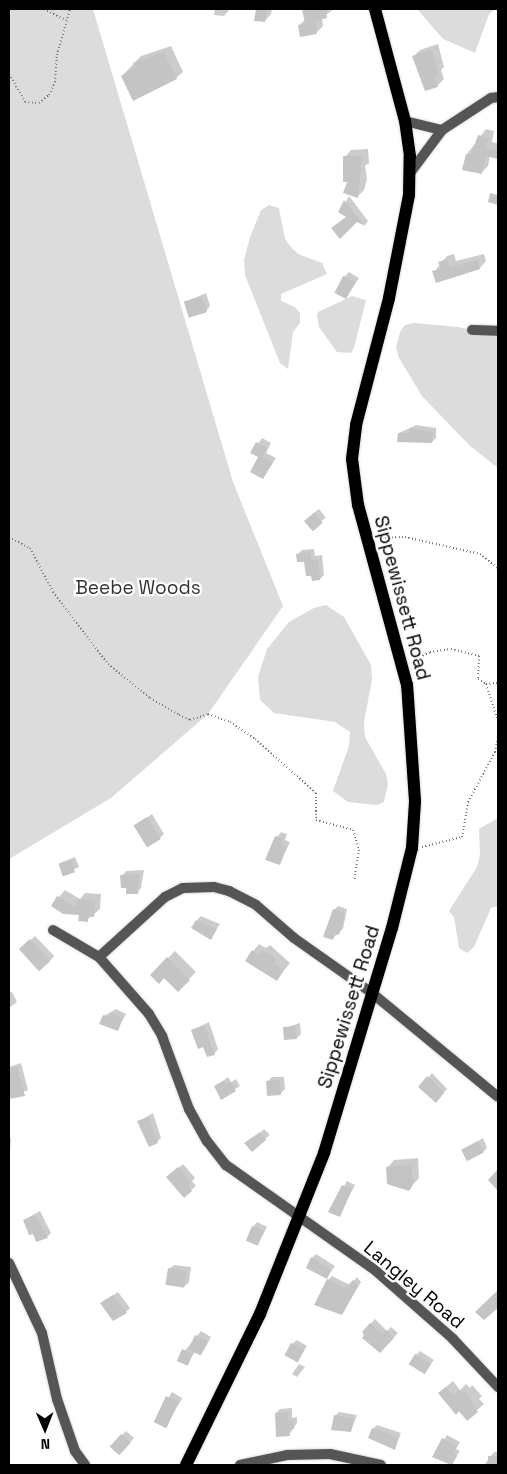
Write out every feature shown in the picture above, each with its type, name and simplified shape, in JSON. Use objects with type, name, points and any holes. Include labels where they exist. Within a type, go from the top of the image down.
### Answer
[{"type":"main road","name":"Sippewissett Road","points":[[187,1465],[244,1349],[324,1153],[372,993],[412,848],[415,800],[409,704],[403,666],[355,488],[353,443],[402,243],[410,172],[405,121],[375,9]]},
{"type":"street","points":[[410,172],[442,130],[496,96]]},
{"type":"street","points":[[405,121],[442,130]]},
{"type":"street","points":[[472,330],[498,331]]},
{"type":"street","points":[[99,957],[164,897],[183,888],[214,886],[256,905],[294,938],[372,993],[498,1097]]},
{"type":"street","name":"Langley Road","points":[[53,930],[99,957],[124,982],[154,1021],[189,1108],[207,1142],[226,1165],[298,1219],[376,1271],[453,1339],[498,1388]]},
{"type":"street","points":[[9,1263],[42,1333],[57,1399],[75,1451],[84,1465]]},
{"type":"street","points":[[240,1465],[287,1455],[330,1454],[380,1465]]},
{"type":"path","points":[[44,9],[66,20]]},
{"type":"path","points":[[9,74],[25,102],[40,103],[49,95],[55,82],[66,20],[70,9]]},
{"type":"path","points":[[370,544],[378,538],[389,536],[412,539],[480,554],[498,568]]},
{"type":"path","points":[[9,537],[30,548],[53,592],[108,664],[150,698],[179,715],[190,720],[208,714],[230,722],[255,739],[316,793],[316,820],[353,830],[359,850],[354,881]]},
{"type":"path","points":[[403,666],[430,652],[466,651],[479,656],[478,679],[486,684],[498,684]]},
{"type":"path","points":[[486,684],[498,720]]},
{"type":"path","points":[[412,848],[462,837],[468,802],[494,752],[498,736]]},
{"type":"green space","name":"Beebe Woods","points":[[9,9],[93,9],[233,482],[283,606],[208,714],[111,798],[9,859]]},
{"type":"green space","points":[[417,9],[495,9],[489,14],[475,53],[443,39]]},
{"type":"green space","points":[[269,205],[279,208],[285,239],[291,247],[298,254],[322,263],[327,274],[281,294],[281,301],[295,307],[300,313],[300,323],[293,332],[288,369],[280,363],[245,275],[244,260],[250,237],[261,210]]},
{"type":"green space","points":[[352,296],[366,300],[354,348],[351,353],[337,352],[319,327],[318,312]]},
{"type":"green space","points":[[414,323],[458,327],[498,336],[498,468],[469,445],[422,396],[399,358],[396,347],[400,332],[405,325]]},
{"type":"green space","points":[[326,605],[344,617],[371,665],[372,680],[364,722],[365,737],[386,774],[388,784],[384,802],[377,805],[348,802],[333,791],[349,746],[350,732],[335,722],[274,713],[260,700],[258,677],[267,649],[289,622],[314,608]]},
{"type":"green space","points":[[498,818],[498,906],[491,908],[474,947],[467,953],[459,948],[454,917],[449,911],[477,867],[480,855],[479,829]]},
{"type":"building","points":[[256,9],[267,9],[265,22],[254,21]]},
{"type":"building","points":[[302,9],[326,9],[327,18],[315,21],[317,34],[300,37],[298,25],[305,24]]},
{"type":"building","points":[[431,50],[439,74],[434,76],[438,87],[425,91],[412,56]]},
{"type":"building","points":[[164,52],[177,79],[133,101],[121,76],[135,67],[133,63]]},
{"type":"building","points":[[478,135],[489,138],[486,148],[498,151],[498,159],[486,156],[482,174],[462,170],[466,154],[471,155]]},
{"type":"building","points":[[343,156],[362,156],[358,198],[343,193],[347,182],[343,182]]},
{"type":"building","points":[[490,193],[498,195],[498,205],[488,202]]},
{"type":"building","points":[[344,200],[365,226],[357,222],[340,239],[331,228],[346,217],[338,212]]},
{"type":"building","points":[[447,259],[450,267],[478,260],[480,269],[436,283],[432,271],[441,269],[438,262]]},
{"type":"building","points":[[343,276],[355,282],[346,299],[334,293]]},
{"type":"building","points":[[202,296],[207,312],[189,318],[184,302]]},
{"type":"building","points":[[410,428],[433,432],[432,443],[397,442],[398,433],[410,433]]},
{"type":"building","points":[[256,442],[267,448],[262,457],[273,462],[263,479],[250,472],[258,457],[250,453]]},
{"type":"building","points":[[314,513],[323,523],[313,531],[304,522]]},
{"type":"building","points":[[310,552],[311,560],[318,559],[320,580],[312,581],[311,576],[306,576],[304,562],[297,562],[296,554]]},
{"type":"building","points":[[147,817],[161,839],[147,848],[133,825]]},
{"type":"building","points":[[275,836],[283,838],[281,844],[286,846],[280,865],[265,860]]},
{"type":"building","points":[[71,860],[75,872],[63,876],[59,864]]},
{"type":"building","points":[[140,874],[138,894],[126,894],[126,888],[121,888],[120,875]]},
{"type":"building","points":[[57,896],[76,907],[77,899],[95,901],[94,917],[88,916],[88,922],[78,921],[79,915],[63,914],[51,906]]},
{"type":"building","points":[[333,909],[344,913],[344,918],[339,935],[335,934],[333,940],[323,937]]},
{"type":"building","points":[[196,920],[217,929],[211,940],[191,928]]},
{"type":"building","points":[[30,939],[50,961],[39,971],[19,949]]},
{"type":"building","points":[[252,950],[259,955],[262,950],[276,959],[274,963],[284,970],[277,981],[245,961]]},
{"type":"building","points":[[167,957],[190,980],[178,992],[164,978],[159,984],[150,975]]},
{"type":"building","points":[[111,1013],[123,1018],[118,1031],[99,1024],[103,1015],[109,1017]]},
{"type":"building","points":[[204,1025],[215,1055],[207,1057],[203,1047],[198,1049],[191,1030]]},
{"type":"building","points":[[296,1026],[297,1039],[284,1040],[283,1027]]},
{"type":"building","points":[[17,1067],[25,1096],[9,1099],[9,1068]]},
{"type":"building","points":[[427,1076],[444,1093],[436,1103],[418,1087]]},
{"type":"building","points":[[280,1080],[281,1095],[267,1096],[266,1081]]},
{"type":"building","points":[[223,1081],[226,1085],[231,1082],[236,1091],[221,1100],[214,1086]]},
{"type":"building","points":[[149,1117],[158,1143],[149,1147],[137,1121]]},
{"type":"building","points":[[260,1132],[266,1140],[252,1152],[244,1143]]},
{"type":"building","points":[[478,1141],[484,1153],[467,1161],[461,1150]]},
{"type":"building","points":[[412,1164],[413,1185],[409,1191],[387,1184],[386,1167]]},
{"type":"building","points":[[178,1167],[191,1183],[188,1186],[192,1191],[184,1198],[166,1177]]},
{"type":"building","points":[[498,1169],[498,1191],[488,1180]]},
{"type":"building","points":[[342,1185],[352,1189],[340,1217],[328,1212]]},
{"type":"building","points":[[35,1215],[48,1238],[36,1242],[33,1234],[29,1235],[23,1220]]},
{"type":"building","points":[[252,1226],[264,1231],[258,1246],[246,1241]]},
{"type":"building","points":[[311,1257],[331,1270],[327,1279],[306,1268]]},
{"type":"building","points":[[168,1268],[187,1271],[184,1288],[165,1285]]},
{"type":"building","points":[[327,1279],[345,1288],[353,1280],[358,1286],[342,1315],[314,1305]]},
{"type":"building","points":[[498,1290],[498,1308],[484,1320],[475,1312]]},
{"type":"building","points":[[113,1295],[127,1313],[113,1321],[100,1303]]},
{"type":"building","points":[[370,1323],[383,1334],[386,1330],[394,1338],[380,1353],[362,1338],[364,1335],[362,1332]]},
{"type":"building","points":[[195,1335],[208,1341],[201,1355],[188,1350]]},
{"type":"building","points":[[291,1343],[304,1350],[298,1362],[284,1355]]},
{"type":"building","points":[[182,1349],[193,1354],[188,1366],[177,1361]]},
{"type":"building","points":[[415,1354],[431,1364],[425,1374],[409,1364]]},
{"type":"building","points":[[446,1387],[453,1395],[459,1390],[462,1394],[465,1391],[478,1412],[467,1421],[459,1411],[456,1415],[438,1393]]},
{"type":"building","points":[[166,1396],[179,1402],[166,1428],[154,1422]]},
{"type":"building","points":[[288,1412],[288,1421],[293,1421],[294,1429],[289,1429],[290,1436],[276,1437],[275,1413]]},
{"type":"building","points":[[334,1415],[354,1419],[351,1432],[331,1430]]},
{"type":"building","points":[[372,1428],[398,1437],[395,1450],[368,1438]]},
{"type":"building","points":[[121,1434],[131,1443],[119,1455],[110,1447]]},
{"type":"building","points":[[442,1438],[457,1446],[453,1454],[457,1456],[452,1465],[432,1457]]},
{"type":"building","points":[[488,1456],[498,1456],[498,1465],[488,1465]]}]
